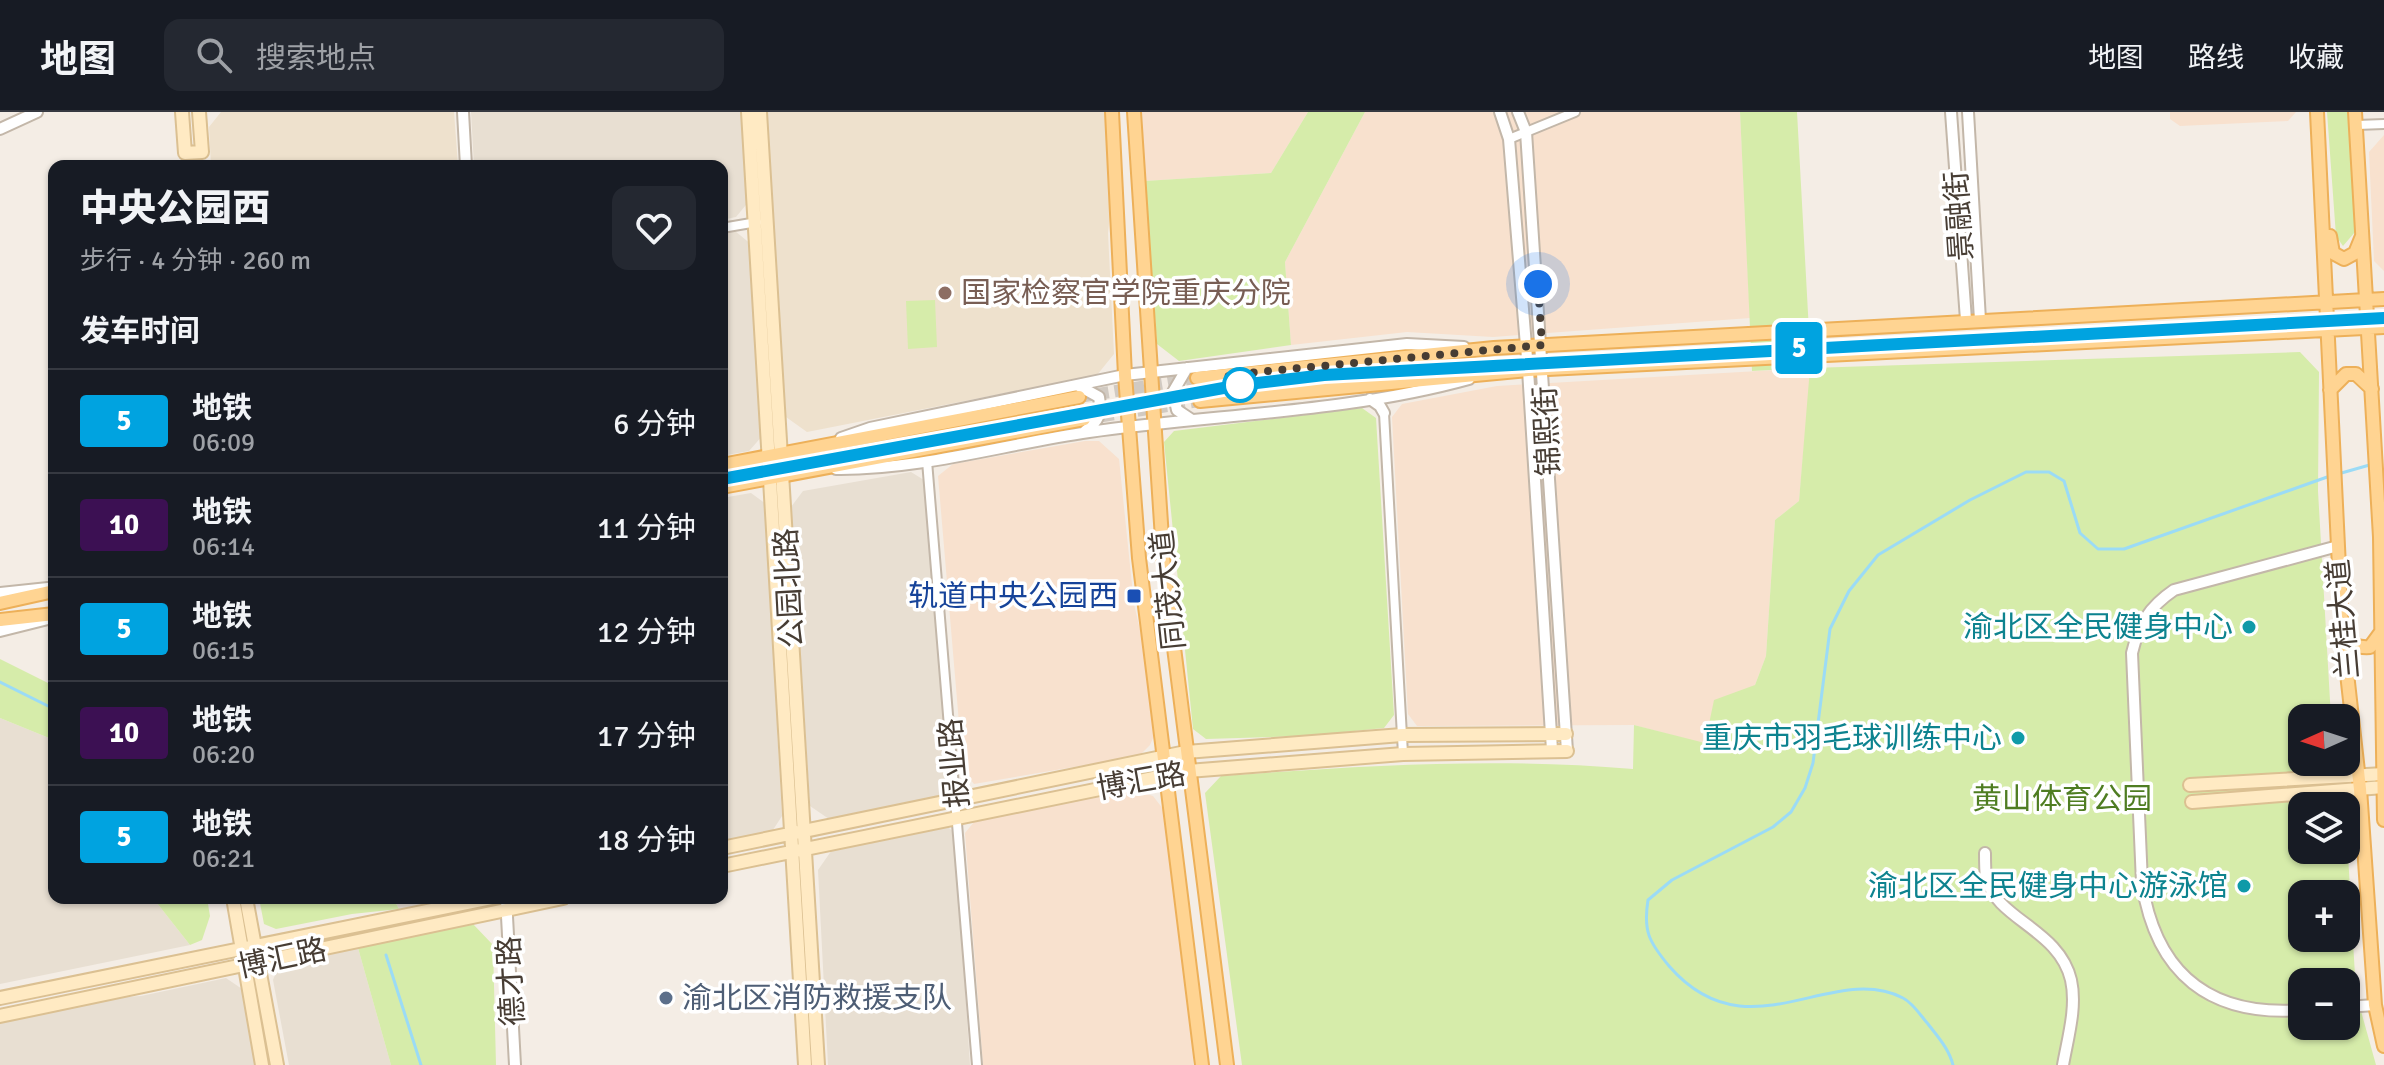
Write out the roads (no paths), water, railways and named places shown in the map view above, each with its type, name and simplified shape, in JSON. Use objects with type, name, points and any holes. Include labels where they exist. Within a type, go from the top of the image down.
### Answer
[{"type":"main road","points":[[182,112],[185,153],[202,152],[199,112]]},
{"type":"main road","name":"公园北路","points":[[748,112],[761,221]]},
{"type":"main road","name":"公园北路","points":[[760,112],[761,221],[799,850],[805,1065]]},
{"type":"main road","name":"同茂大道","points":[[1112,112],[1125,375],[1139,558],[1202,1065]]},
{"type":"main road","name":"同茂大道","points":[[1134,112],[1152,425],[1188,771],[1227,1065]]},
{"type":"main road","points":[[2317,112],[2330,390]]},
{"type":"main road","points":[[2356,118],[2372,389]]},
{"type":"main road","points":[[2318,146],[2333,253],[2340,258],[2352,256],[2364,228]]},
{"type":"main road","points":[[1197,378],[1494,348],[2384,299]]},
{"type":"main road","points":[[1200,401],[1544,369],[2384,327]]},
{"type":"main road","points":[[2330,390],[2346,374],[2356,374],[2372,389]]},
{"type":"main road","name":"兰桂大道","points":[[2372,389],[2382,537],[2384,820]]},
{"type":"main road","name":"兰桂大道","points":[[2330,390],[2342,629],[2351,704]]},
{"type":"main road","points":[[728,464],[801,452],[1078,391]]},
{"type":"main road","points":[[728,486],[1084,419]]},
{"type":"main road","points":[[0,603],[48,591]]},
{"type":"main road","points":[[0,620],[48,616]]},
{"type":"main road","points":[[2342,629],[2350,643],[2359,648],[2370,647],[2383,627]]},
{"type":"main road","name":"博汇路","points":[[728,847],[1186,752],[1402,735],[1566,734]]},
{"type":"main road","name":"博汇路","points":[[728,865],[1188,771],[1403,754],[1567,751]]},
{"type":"main road","points":[[2360,775],[2383,781]]},
{"type":"main road","points":[[2190,785],[2342,776]]},
{"type":"main road","name":"兰桂大道","points":[[2359,776],[2375,1005],[2384,1046]]},
{"type":"main road","points":[[2192,802],[2360,789],[2383,781]]},
{"type":"main road","name":"公园北路","points":[[799,850],[818,1065]]},
{"type":"main road","points":[[235,904],[277,1065]]},
{"type":"main road","points":[[246,904],[248,946]]},
{"type":"main road","name":"博汇路","points":[[0,998],[461,904]]},
{"type":"main road","name":"博汇路","points":[[0,1016],[252,964],[506,904]]},
{"type":"main road","points":[[252,964],[262,1065]]},
{"type":"street","points":[[0,129],[37,112]]},
{"type":"street","points":[[463,112],[466,160]]},
{"type":"street","name":"锦熙街","points":[[1500,112],[1509,139],[1528,370],[1552,750]]},
{"type":"street","name":"锦熙街","points":[[1518,112],[1526,132],[1567,751]]},
{"type":"street","points":[[1509,139],[1575,112]]},
{"type":"street","name":"景融街","points":[[1951,112],[1966,320]]},
{"type":"street","name":"景融街","points":[[1968,112],[1980,320]]},
{"type":"street","points":[[2356,118],[2384,124]]},
{"type":"street","points":[[728,227],[761,221]]},
{"type":"street","points":[[1078,391],[1125,375],[1407,344],[1494,348]]},
{"type":"street","points":[[1187,368],[1173,392],[1177,410],[1192,420]]},
{"type":"street","points":[[818,469],[877,470],[1084,433],[1416,394],[1496,372]]},
{"type":"street","points":[[1078,391],[1099,397],[1101,411],[1096,423],[1084,433]]},
{"type":"street","points":[[1368,399],[1380,406],[1384,413],[1403,754]]},
{"type":"street","name":"报业路","points":[[927,461],[977,1065]]},
{"type":"street","points":[[2288,1009],[2241,1007],[2209,995],[2179,973],[2159,947],[2147,917],[2142,883],[2132,653],[2137,630],[2152,605],[2174,590],[2338,546]]},
{"type":"street","points":[[0,593],[48,589]]},
{"type":"street","points":[[0,631],[48,617]]},
{"type":"street","points":[[1985,853],[1986,878],[1997,899],[2049,939],[2071,978],[2074,1003],[2063,1065]]},
{"type":"street","name":"德才路","points":[[506,904],[515,1065]]},
{"type":"street","points":[[2360,1006],[2375,1005]]},
{"type":"waterway","points":[[2338,474],[2373,464]]},
{"type":"waterway","points":[[1953,1065],[1943,1043],[1910,1003],[1876,990],[1847,990],[1759,1006],[1729,1004],[1699,992],[1669,966],[1652,943],[1646,920],[1648,900],[1672,880],[1773,827],[1791,812],[1805,788],[1813,763],[1830,629],[1849,591],[1878,555],[1970,500],[2026,472],[2049,472],[2064,481],[2080,533],[2098,549],[2124,549],[2330,476]]},
{"type":"waterway","points":[[0,682],[48,706]]},
{"type":"waterway","points":[[386,955],[421,1065]]},
{"type":"tunnel","points":[[1079,397],[1197,378]]},
{"type":"tunnel","points":[[1084,419],[1200,401]]},
{"type":"metro line","name":"5","points":[[728,478],[1240,385],[1324,375],[2384,318]]},
{"type":"place","name":"国家检察官学院重庆分院","points":[[945,293]]},
{"type":"place","name":"轨道中央公园西","points":[[1134,596]]},
{"type":"place","name":"渝北区全民健身中心","points":[[2249,627]]},
{"type":"place","name":"重庆市羽毛球训练中心","points":[[2018,738]]},
{"type":"place","name":"渝北区全民健身中心游泳馆","points":[[2244,886]]},
{"type":"place","name":"渝北区消防救援支队","points":[[666,998]]},
{"type":"park label","name":"黄山体育公园","points":[[2062,799]]}]
